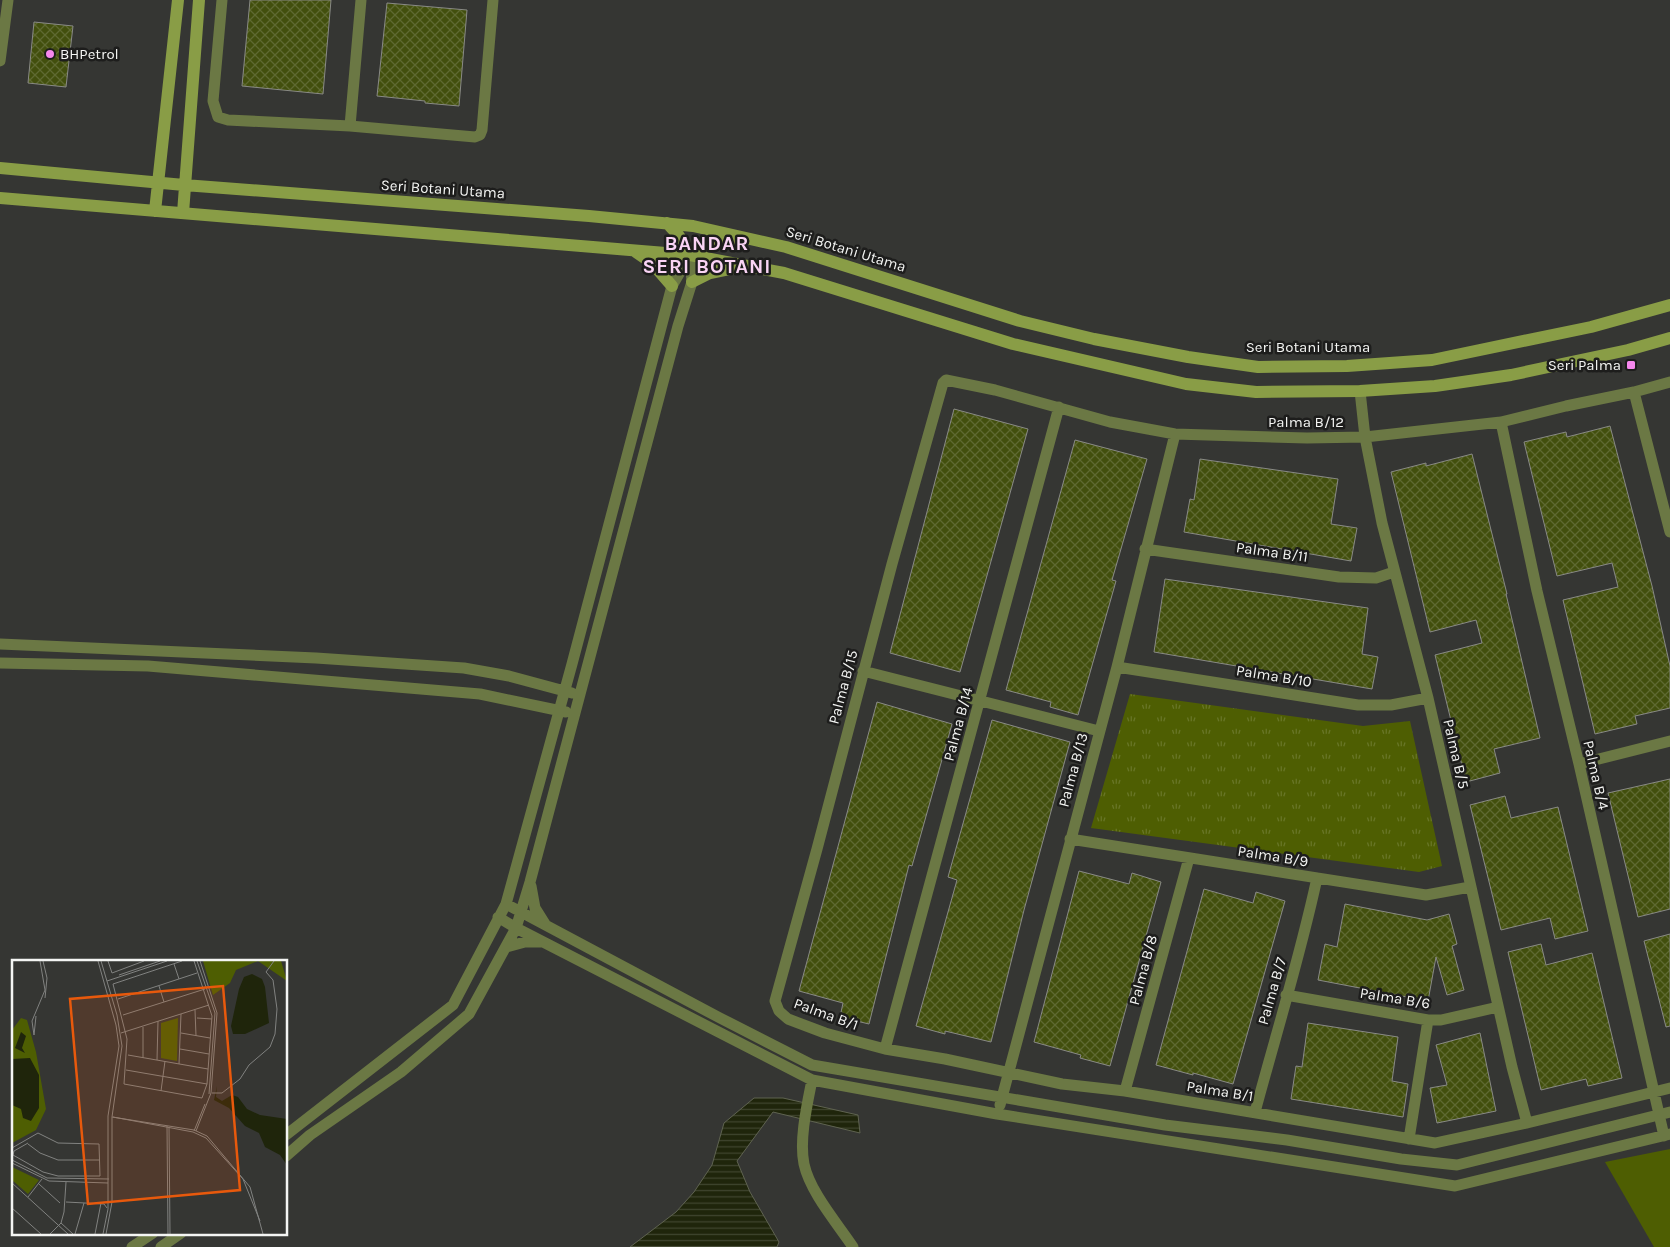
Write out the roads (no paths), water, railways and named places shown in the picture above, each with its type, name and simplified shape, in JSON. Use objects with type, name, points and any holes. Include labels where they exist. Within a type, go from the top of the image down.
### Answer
[{"type":"main road","points":[[155,211],[178,0]]},
{"type":"main road","points":[[183,213],[199,0]]},
{"type":"main road","name":"Seri Botani Utama","points":[[0,168],[184,185],[693,226],[786,247],[1020,321],[1094,339],[1170,354],[1258,367],[1347,366],[1432,360],[1590,327],[1670,305]]},
{"type":"main road","points":[[0,198],[690,255],[784,273],[1013,344],[1186,384],[1256,392],[1360,391],[1436,386],[1511,375],[1628,350],[1670,338]]},
{"type":"main road","points":[[667,223],[679,236],[690,255]]},
{"type":"main road","points":[[690,255],[698,248],[710,243],[764,243]]},
{"type":"main road","points":[[633,251],[652,263],[672,286]]},
{"type":"main road","points":[[692,282],[710,274],[747,266]]},
{"type":"street","points":[[0,61],[8,0]]},
{"type":"street","points":[[222,0],[213,101],[218,117],[228,120],[350,126],[475,137],[480,135],[482,130],[493,0]]},
{"type":"street","points":[[350,126],[361,0]]},
{"type":"street","points":[[288,1154],[310,1135],[400,1072],[469,1014],[516,928],[522,913],[678,326],[692,282],[690,255]]},
{"type":"street","points":[[288,1133],[453,1005],[506,904],[565,691],[672,286],[690,255]]},
{"type":"street","name":"Palma B/12","points":[[943,382],[946,380],[951,381],[1059,407],[1110,422],[1175,434],[1307,438],[1365,437],[1501,422],[1670,382]]},
{"type":"street","name":"Palma B/15","points":[[775,1001],[863,671],[943,382]]},
{"type":"street","name":"Palma B/5","points":[[1360,391],[1365,437],[1382,523],[1428,698],[1470,887],[1527,1123]]},
{"type":"street","points":[[1634,392],[1670,532]]},
{"type":"street","name":"Palma B/14","points":[[885,1049],[1059,407]]},
{"type":"street","name":"Palma B/4","points":[[1501,422],[1537,591],[1579,764],[1653,1092],[1664,1114],[1667,1135]]},
{"type":"street","name":"Palma B/13","points":[[997,1114],[1117,667],[1175,434]]},
{"type":"street","name":"Palma B/11","points":[[1145,549],[1339,576],[1376,578],[1394,572]]},
{"type":"street","points":[[0,644],[316,658],[464,668],[509,676],[580,696]]},
{"type":"street","points":[[0,663],[167,668],[480,694],[575,714]]},
{"type":"street","name":"Palma B/10","points":[[1117,667],[1358,705],[1391,704],[1428,698]]},
{"type":"street","points":[[863,671],[1099,731]]},
{"type":"street","points":[[1579,764],[1670,741]]},
{"type":"street","name":"Palma B/9","points":[[1070,839],[1426,895],[1470,887]]},
{"type":"street","name":"Palma B/8","points":[[1125,1091],[1189,858]]},
{"type":"street","name":"Palma B/7","points":[[1255,1112],[1286,995],[1304,937],[1316,878]]},
{"type":"street","points":[[530,882],[535,908],[546,925]]},
{"type":"street","points":[[506,904],[812,1065],[1165,1124],[1287,1140],[1401,1159],[1457,1164],[1664,1114]]},
{"type":"street","points":[[498,917],[542,942],[812,1080],[997,1114],[1455,1186],[1667,1135]]},
{"type":"street","points":[[506,947],[525,942],[542,942]]},
{"type":"street","name":"Palma B/6","points":[[1286,995],[1428,1020],[1441,1020],[1498,1007]]},
{"type":"street","name":"Palma B/1","points":[[775,1001],[779,1011],[788,1019],[885,1049],[945,1059],[1062,1084],[1125,1091],[1255,1112],[1347,1130],[1435,1143],[1670,1088]]},
{"type":"street","points":[[1409,1139],[1428,1020]]},
{"type":"street","points":[[812,1080],[803,1138],[804,1164],[813,1187],[853,1247]]},
{"type":"street","points":[[132,1247],[152,1234]]},
{"type":"street","points":[[161,1247],[180,1234]]},
{"type":"place","name":"BHPetrol","points":[[50,54]]},
{"type":"place","name":"Seri Palma","points":[[1631,365]]},
{"type":"district","name":"BANDAR SERI BOTANI","points":[[707,254]]}]
